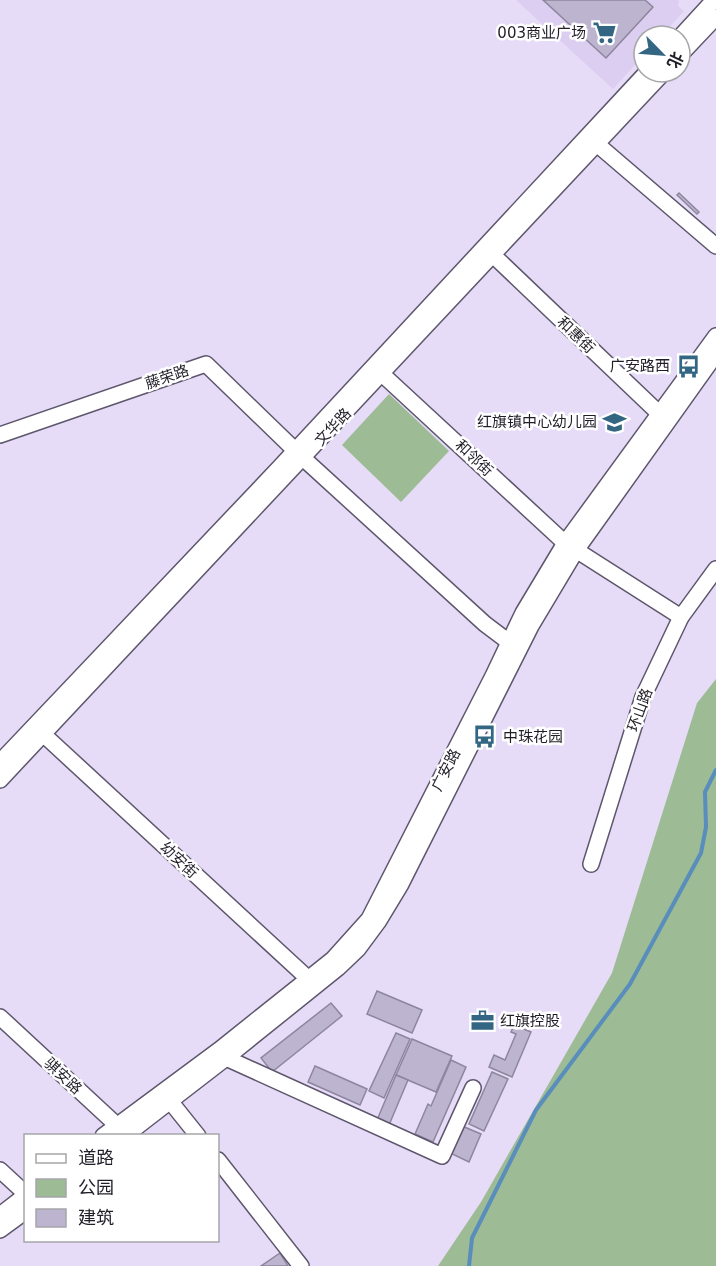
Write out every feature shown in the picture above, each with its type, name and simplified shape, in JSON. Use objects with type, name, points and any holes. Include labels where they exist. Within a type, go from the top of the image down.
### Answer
[{"type":"street","points":[[692,24],[714,0]]},
{"type":"street","points":[[692,42],[716,16]]},
{"type":"street","name":"文华路","points":[[0,762],[299,455],[382,374],[493,255],[637,84]]},
{"type":"street","name":"文华路","points":[[0,780],[592,140],[651,84]]},
{"type":"street","points":[[592,140],[716,246]]},
{"type":"street","name":"和惠街","points":[[493,255],[664,418]]},
{"type":"street","name":"广安路","points":[[123,1131],[312,982],[358,949],[396,894],[514,646],[572,546],[664,418],[716,336]]},
{"type":"street","name":"广安路","points":[[664,418],[716,354]]},
{"type":"street","name":"藤荣路","points":[[0,435],[206,364],[299,455]]},
{"type":"street","name":"和邻街","points":[[382,374],[572,546],[681,617]]},
{"type":"street","points":[[299,455],[485,624],[514,646]]},
{"type":"street","name":"环山路","points":[[591,864],[643,697],[681,617],[716,569]]},
{"type":"street","points":[[43,734],[44,716]]},
{"type":"street","name":"幼安街","points":[[43,734],[312,982]]},
{"type":"street","name":"骐安路","points":[[0,1017],[123,1131]]},
{"type":"street","points":[[222,1054],[442,1156],[473,1088]]},
{"type":"street","name":"广安路","points":[[123,1131],[170,1101],[222,1054]]},
{"type":"street","points":[[170,1101],[196,1134]]},
{"type":"street","points":[[219,1161],[302,1266]]},
{"type":"street","points":[[0,1170],[24,1193]]},
{"type":"street","points":[[0,1215],[24,1197]]},
{"type":"street","points":[[0,1230],[24,1212]]},
{"type":"shaded area","name":"003商业广场","points":[[516,0],[679,0],[678,6],[684,11],[672,24],[632,24],[632,68],[613,89]]},
{"type":"green space","points":[[389,394],[449,451],[401,502],[342,445]]},
{"type":"green space","points":[[716,679],[716,1266],[438,1266],[481,1202],[612,973],[697,703]]},
{"type":"building","name":"003商业广场","points":[[543,0],[645,0],[653,7],[637,24],[632,24],[632,30],[606,58]]},
{"type":"building","points":[[679,193],[699,212],[697,214],[677,195]]},
{"type":"building","points":[[377,991],[422,1010],[412,1033],[367,1014]]},
{"type":"building","points":[[331,1003],[342,1016],[272,1072],[261,1058]]},
{"type":"building","points":[[514,1025],[531,1032],[512,1077],[489,1067],[494,1055],[505,1060],[516,1034],[511,1032]]},
{"type":"building","points":[[396,1033],[410,1039],[384,1098],[369,1091]]},
{"type":"building","points":[[412,1039],[452,1056],[436,1092],[396,1075]]},
{"type":"building","points":[[451,1060],[466,1067],[433,1142],[415,1134],[428,1104],[431,1106]]},
{"type":"building","points":[[315,1066],[367,1089],[360,1105],[308,1082]]},
{"type":"building","points":[[492,1072],[508,1079],[484,1131],[469,1124]]},
{"type":"building","points":[[396,1075],[408,1080],[389,1125],[377,1120]]},
{"type":"building","points":[[462,1126],[481,1134],[469,1162],[450,1153]]},
{"type":"building","points":[[280,1253],[288,1266],[261,1266]]},
{"type":"waterway","points":[[469,1266],[472,1238],[536,1110],[630,984],[701,853],[706,827],[705,792],[716,770]]},
{"type":"place","name":"003商业广场","points":[[604,33]]},
{"type":"place","name":"广安路西","points":[[688,366]]},
{"type":"place","name":"红旗镇中心幼儿园","points":[[615,422]]},
{"type":"place","name":"中珠花园","points":[[485,737]]},
{"type":"place","name":"红旗控股","points":[[482,1021]]}]
